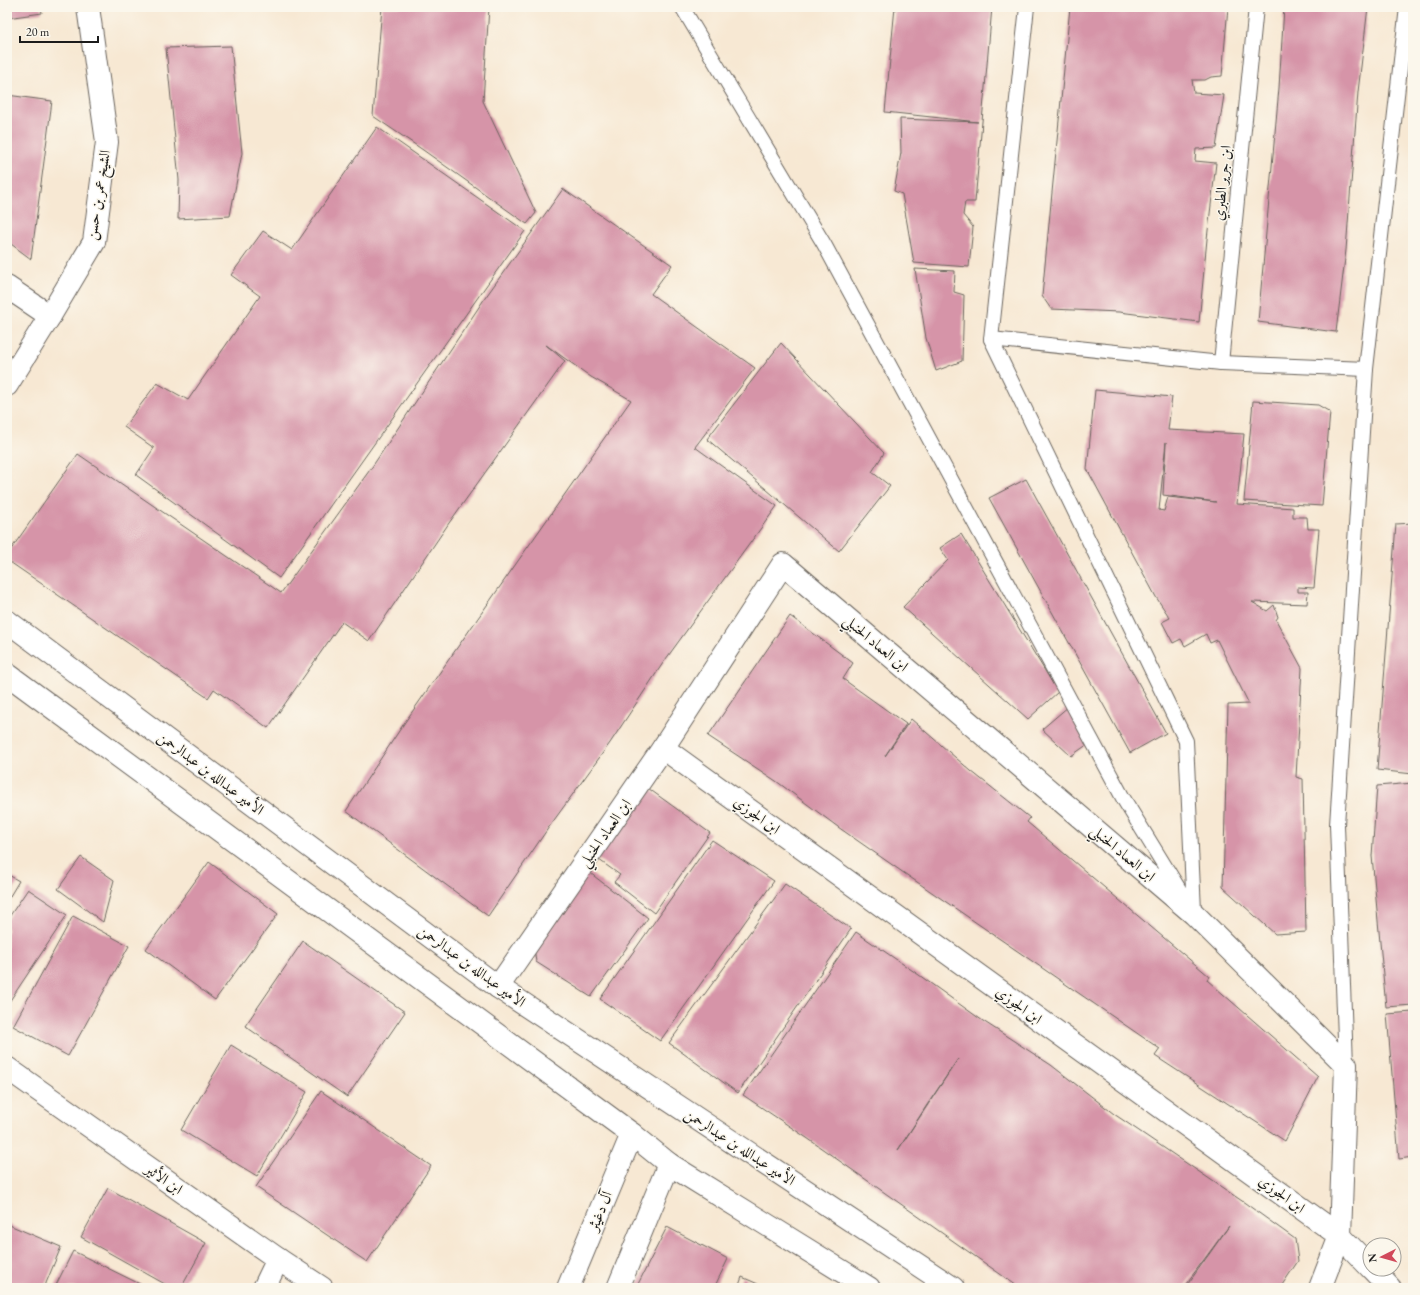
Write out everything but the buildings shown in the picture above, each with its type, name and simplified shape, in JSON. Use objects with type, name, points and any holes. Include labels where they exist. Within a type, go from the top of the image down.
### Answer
[{"type":"street","name":"الشيخ عمر بن حسن","points":[[7,385],[94,242],[106,142],[88,7]]},
{"type":"street","points":[[7,287],[50,316]]},
{"type":"street","name":"ابن العماد الحنبلي","points":[[498,987],[663,748],[783,564],[1194,914],[1346,1066]]},
{"type":"street","name":"الأمير عبدالله بن عبدالرحمن","points":[[7,621],[498,987],[953,1288]]},
{"type":"street","points":[[7,674],[632,1134],[670,1164],[869,1288]]},
{"type":"street","name":"ابن الجوزي","points":[[663,748],[1340,1236],[1362,1259]]},
{"type":"street","points":[[1320,1288],[1340,1236],[1346,1066]]},
{"type":"street","name":"ابن الأثير","points":[[9,1076],[322,1288]]},
{"type":"street","name":"آل دغيثر","points":[[568,1288],[632,1134]]},
{"type":"street","points":[[618,1288],[670,1164]]},
{"type":"street","points":[[264,1288],[278,1259]]},
{"type":"street","name":"ابن الجوزي","points":[[1380,1277],[1390,1288]]},
{"type":"lane","points":[[682,7],[824,244],[1123,798],[1194,914]]},
{"type":"lane","points":[[1027,7],[991,339],[1186,741],[1194,914]]},
{"type":"lane","name":"ابن جرير الطبري","points":[[1221,363],[1256,7]]},
{"type":"lane","points":[[1346,1066],[1337,825],[1366,369],[1408,7]]},
{"type":"lane","points":[[991,339],[1221,363],[1366,369]]}]
